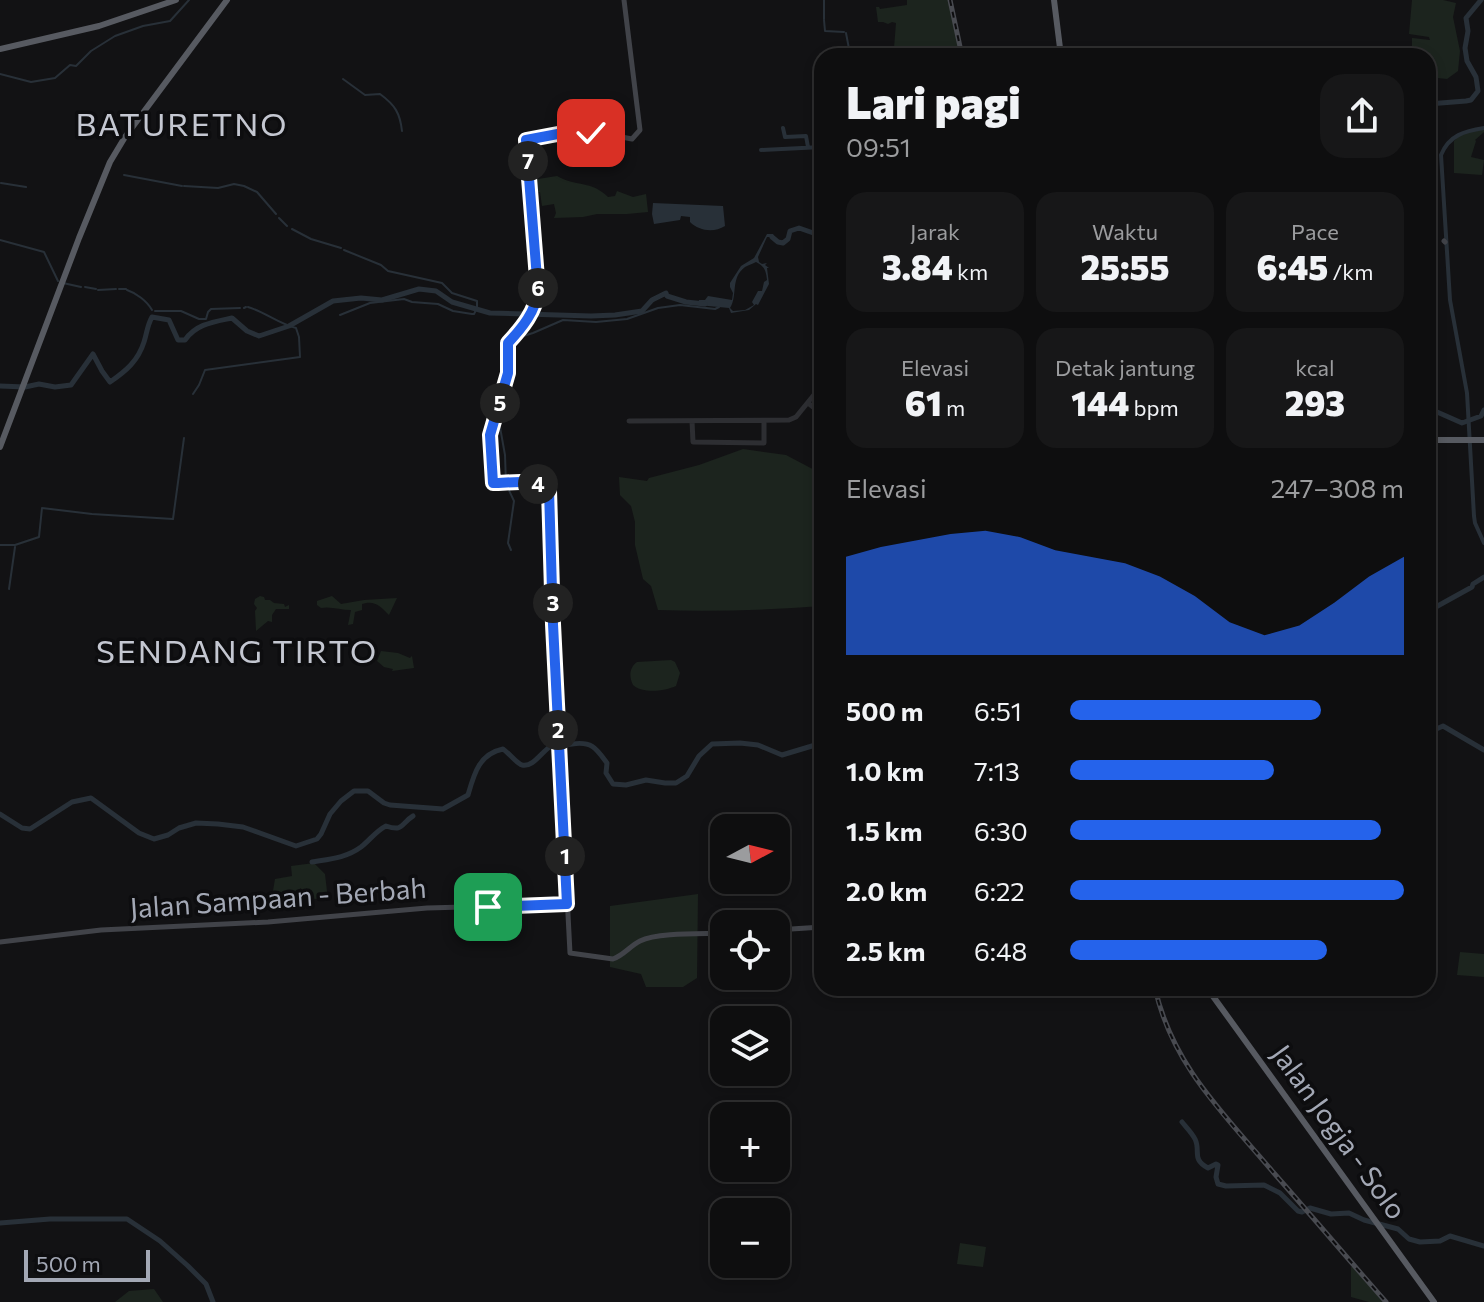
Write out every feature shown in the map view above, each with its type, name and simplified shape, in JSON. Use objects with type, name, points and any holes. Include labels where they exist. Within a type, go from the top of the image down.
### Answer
[{"type":"highway","points":[[0,49],[98,24],[169,0]]},
{"type":"highway","points":[[0,49],[99,26],[176,0]]},
{"type":"highway","points":[[0,447],[111,160],[226,1]]},
{"type":"highway","points":[[1056,1],[1061,48]]},
{"type":"highway","points":[[1436,438],[1456,439]]},
{"type":"highway","points":[[1436,439],[1484,439]]},
{"type":"highway","name":"Jalan Jogja - Solo","points":[[1212,996],[1433,1302]]},
{"type":"main road","points":[[624,0],[640,130],[635,138],[581,133],[526,138],[537,298],[518,334],[508,343],[504,394],[491,432],[492,481],[539,484],[549,490],[570,953],[613,959],[620,957],[637,942],[650,938],[710,934]]},
{"type":"main road","points":[[562,810],[569,807]]},
{"type":"main road","name":"Jalan Sampaan - Berbah","points":[[0,942],[101,930],[268,922],[427,908],[567,906]]},
{"type":"main road","points":[[790,929],[814,928]]},
{"type":"shaded area","points":[[907,0],[950,0],[959,48],[894,48],[896,23],[878,22],[876,7],[907,5]]},
{"type":"shaded area","points":[[1412,0],[1456,3],[1453,17],[1460,51],[1458,71],[1447,79],[1436,78],[1436,48],[1412,48],[1412,38],[1430,40],[1429,37],[1409,34]]},
{"type":"shaded area","points":[[1484,128],[1475,140],[1471,157],[1484,160],[1482,175],[1454,173],[1454,141],[1462,133]]},
{"type":"shaded area","points":[[557,176],[595,188],[608,197],[615,196],[617,191],[633,197],[646,194],[648,212],[554,218],[554,204],[542,206],[540,192],[532,192],[531,182]]},
{"type":"shaded area","points":[[653,203],[723,206],[725,226],[716,230],[702,229],[690,222],[690,217],[681,216],[680,220],[654,224]]},
{"type":"shaded area","points":[[767,234],[773,234],[776,239],[767,237],[758,257],[762,264],[767,263],[769,284],[758,305],[749,310],[731,313],[729,308],[698,305],[699,300],[705,300],[708,296],[732,300],[730,283],[741,266],[754,258]],"holes":[[[756,262],[766,274],[762,291],[758,291],[752,302],[754,305],[733,311],[730,308],[737,276],[745,267]]]},
{"type":"shaded area","points":[[743,449],[786,455],[814,470],[814,606],[658,610],[651,586],[643,579],[635,545],[635,522],[631,506],[620,495],[619,477],[647,481]]},
{"type":"shaded area","points":[[260,596],[285,607],[289,605],[289,609],[276,609],[272,622],[268,621],[256,631],[257,608],[254,604]]},
{"type":"shaded area","points":[[332,596],[341,604],[397,598],[389,615],[374,603],[362,604],[362,610],[355,612],[353,624],[348,625],[351,610],[317,605],[317,601]]},
{"type":"shaded area","points":[[381,651],[412,656],[414,668],[392,671],[384,667],[377,661]]},
{"type":"shaded area","points":[[671,660],[680,673],[676,686],[654,691],[633,685],[630,673],[637,662]]},
{"type":"shaded area","points":[[314,863],[325,874],[328,900],[306,898],[302,901],[301,888],[298,890],[299,900],[273,891],[275,879],[292,876],[291,866]]},
{"type":"shaded area","points":[[507,884],[508,907],[473,907],[472,885]]},
{"type":"shaded area","points":[[698,894],[697,978],[683,987],[646,987],[641,974],[610,967],[610,906]]},
{"type":"shaded area","points":[[1460,952],[1484,954],[1484,977],[1457,975]]},
{"type":"shaded area","points":[[960,1243],[986,1247],[983,1267],[957,1264]]},
{"type":"shaded area","points":[[1353,1267],[1383,1302],[1351,1297]]},
{"type":"shaded area","points":[[154,1289],[163,1302],[115,1302],[129,1291]]},
{"type":"waterway","points":[[0,74],[31,82],[55,78],[115,36],[170,21],[189,0]]},
{"type":"waterway","points":[[824,0],[824,19]]},
{"type":"waterway","points":[[1436,103],[1471,100],[1478,91],[1465,48],[1468,31],[1466,18],[1481,0]]},
{"type":"waterway","points":[[824,20],[825,31],[844,32]]},
{"type":"waterway","points":[[846,33],[849,48]]},
{"type":"waterway","points":[[343,79],[365,95],[380,94],[385,98],[396,110],[402,131]]},
{"type":"waterway","points":[[783,128],[785,137],[806,136],[808,147]]},
{"type":"waterway","points":[[1484,128],[1458,135],[1448,143],[1441,155],[1450,300],[1467,393],[1474,516],[1484,543]]},
{"type":"waterway","points":[[761,150],[814,147]]},
{"type":"waterway","points":[[124,175],[182,186]]},
{"type":"waterway","points":[[1,183],[26,187]]},
{"type":"waterway","points":[[184,186],[244,186],[257,192],[276,214]]},
{"type":"waterway","points":[[279,218],[287,226]]},
{"type":"waterway","points":[[772,237],[783,243],[790,231],[799,228],[814,233]]},
{"type":"waterway","points":[[292,229],[311,239],[341,248]]},
{"type":"waterway","points":[[0,240],[44,252],[58,281]]},
{"type":"waterway","points":[[340,315],[370,303],[404,299],[438,304],[453,311],[472,314],[477,308],[477,301],[452,293],[442,283],[388,271],[344,250]]},
{"type":"waterway","points":[[63,283],[81,287]]},
{"type":"waterway","points":[[85,287],[96,289]]},
{"type":"waterway","points":[[98,290],[116,289]]},
{"type":"waterway","points":[[119,289],[126,289]]},
{"type":"waterway","points":[[0,386],[71,385],[93,354],[110,382],[135,360],[152,317],[169,320],[178,340],[185,340],[200,327],[232,318],[247,331],[259,336],[289,326],[333,301],[361,298],[382,300],[419,289],[436,291],[452,302],[490,313],[615,315],[642,311],[652,300],[666,293],[686,302],[705,304]]},
{"type":"waterway","points":[[127,290],[141,298],[152,310]]},
{"type":"waterway","points":[[517,338],[563,320],[596,322],[627,319],[658,308],[680,305],[719,307]]},
{"type":"waterway","points":[[193,394],[205,370],[300,357],[296,328],[248,307]]},
{"type":"waterway","points":[[155,311],[181,311],[206,319],[211,309],[240,308]]},
{"type":"waterway","points":[[509,376],[511,365]]},
{"type":"waterway","points":[[501,406],[508,382]]},
{"type":"waterway","points":[[1436,412],[1462,423],[1481,416],[1484,410]]},
{"type":"waterway","points":[[498,416],[506,484],[514,501],[508,543],[511,550]]},
{"type":"waterway","points":[[0,545],[15,545],[39,537],[42,508],[173,519],[184,438]]},
{"type":"waterway","points":[[9,589],[15,547]]},
{"type":"waterway","points":[[1436,607],[1484,577]]},
{"type":"waterway","points":[[1436,729],[1443,726],[1484,750]]},
{"type":"waterway","points":[[0,814],[22,828],[30,829],[72,802],[91,798],[139,833],[154,839],[196,823],[218,824],[243,827],[296,846],[317,839],[330,814],[354,791],[368,791],[390,805],[443,809],[468,795],[483,760],[503,749],[520,764],[526,765],[553,745],[589,745],[607,763],[606,773],[613,784],[626,785],[646,780],[676,783],[687,776],[699,756],[712,744],[758,745],[782,755],[814,745]]},
{"type":"waterway","points":[[312,862],[350,854],[382,828],[399,828],[413,816]]},
{"type":"waterway","points":[[1182,1122],[1197,1143],[1198,1158],[1203,1165],[1208,1168],[1218,1165],[1218,1184],[1264,1185],[1280,1193],[1298,1211],[1310,1208],[1331,1214],[1349,1213],[1398,1229],[1409,1239],[1420,1242],[1440,1241],[1450,1236],[1484,1246]]},
{"type":"waterway","points":[[0,1223],[50,1219],[127,1219],[160,1241],[188,1266],[206,1284],[213,1302]]},
{"type":"taxiway","points":[[629,421],[789,420],[796,417],[814,395]]},
{"type":"taxiway","points":[[808,403],[814,408]]},
{"type":"taxiway","points":[[692,421],[693,442],[764,443],[764,421]]},
{"type":"railway","points":[[950,0],[960,48]]},
{"type":"railway","points":[[1157,996],[1174,1041],[1202,1087],[1386,1302]]},
{"type":"district","name":"BATURETNO","points":[[182,125]]},
{"type":"district","name":"SENDANG TIRTO","points":[[237,652]]},
{"type":"route","points":[[488,907],[567,904],[549,490],[546,486],[533,483],[493,483],[490,435],[504,394],[509,361],[508,343],[523,326],[536,303],[538,291],[526,140],[563,133],[591,133]]}]
